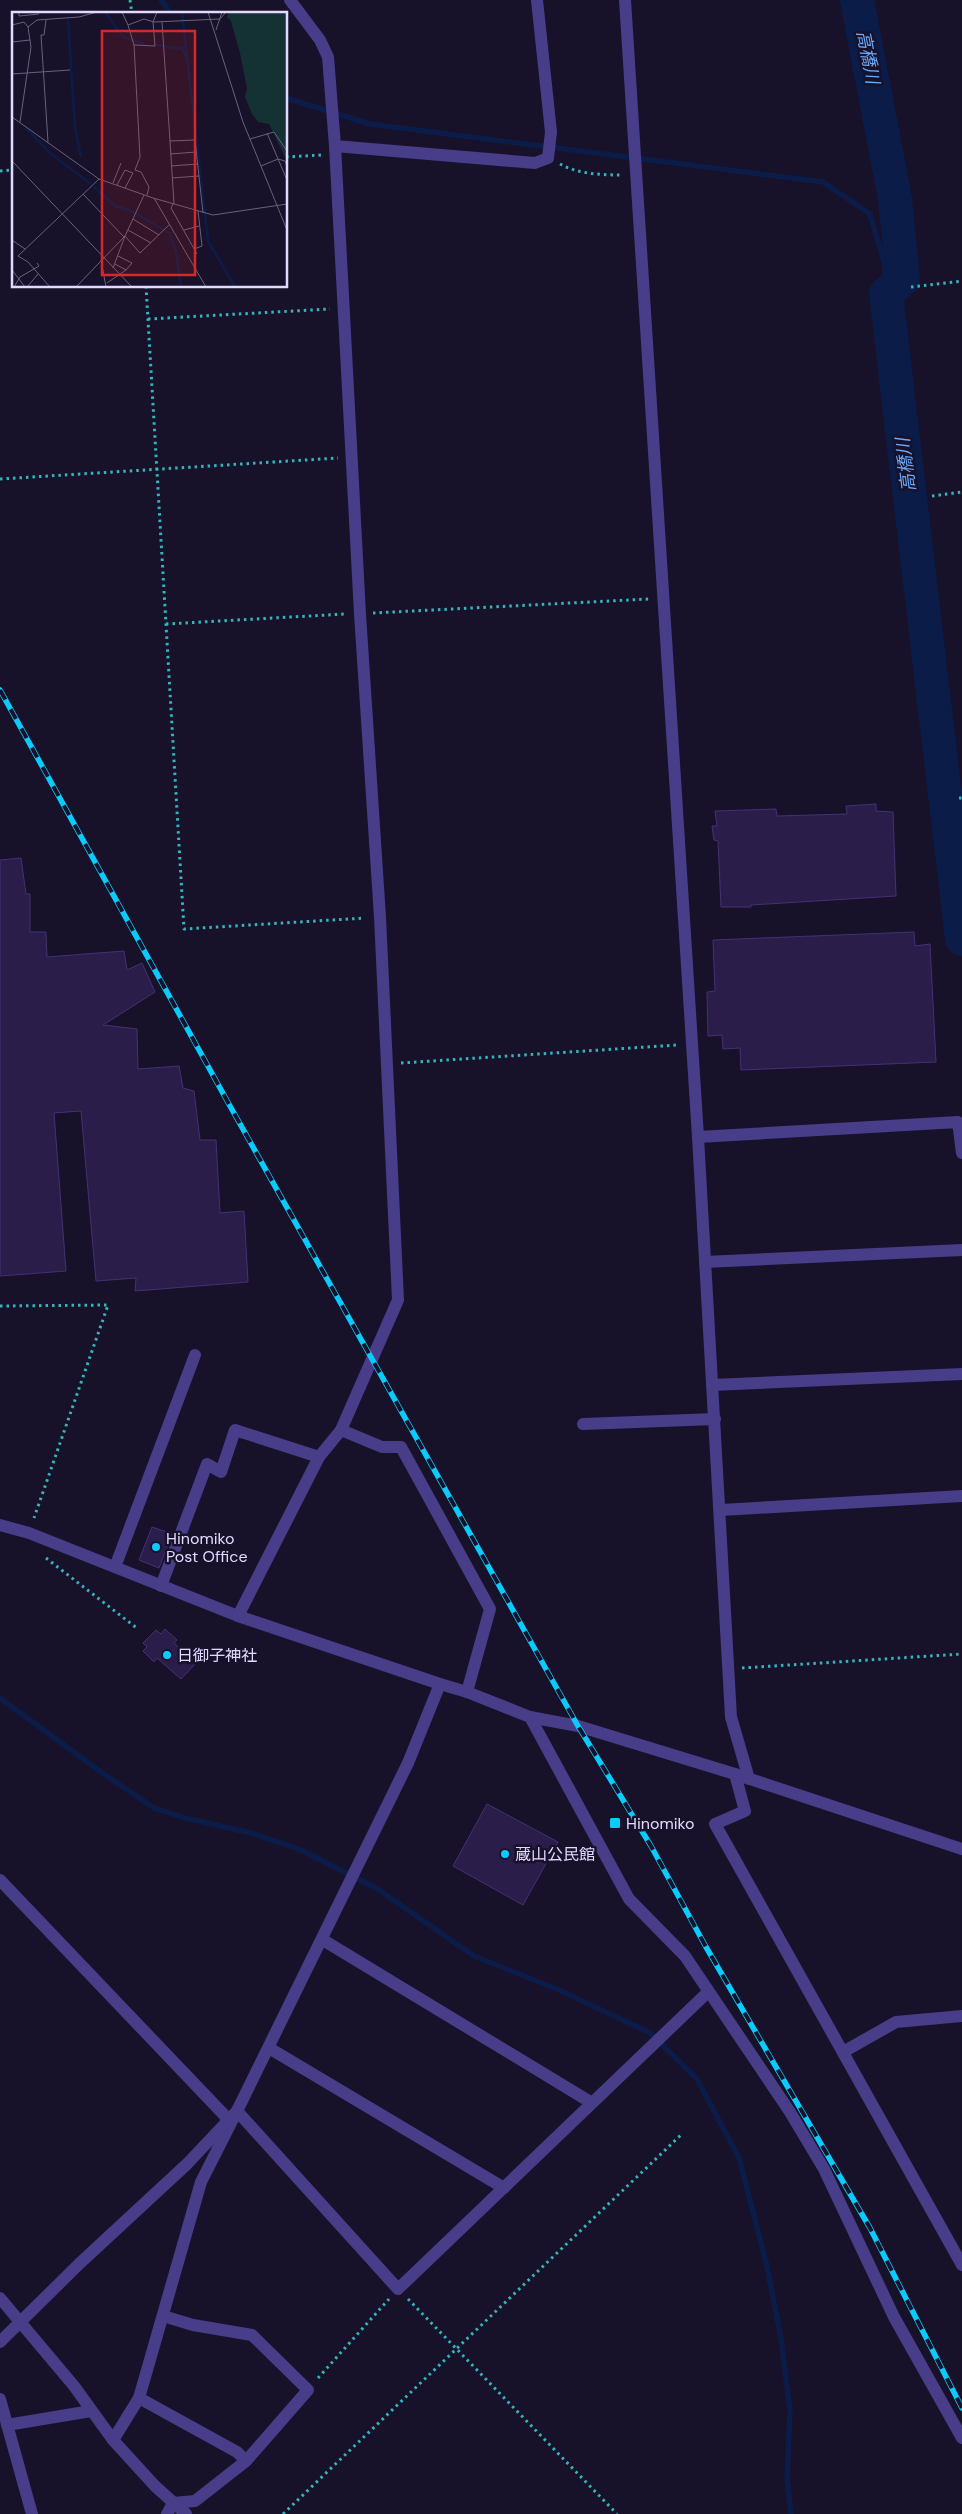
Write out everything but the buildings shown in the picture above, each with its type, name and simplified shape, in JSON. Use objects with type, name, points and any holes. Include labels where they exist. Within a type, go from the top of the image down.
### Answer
[{"type":"street","points":[[238,1616],[319,1457],[341,1430],[398,1300],[380,917],[360,614],[328,57],[320,40],[290,0]]},
{"type":"street","points":[[334,146],[535,163],[549,156],[551,132],[537,0]]},
{"type":"street","points":[[625,0],[698,1137],[721,1510],[731,1717],[749,1778]]},
{"type":"street","points":[[698,1137],[958,1122],[962,1153]]},
{"type":"street","points":[[705,1262],[962,1250]]},
{"type":"street","points":[[115,1567],[195,1355]]},
{"type":"street","points":[[712,1385],[962,1374]]},
{"type":"street","points":[[583,1424],[714,1419]]},
{"type":"street","points":[[162,1586],[207,1464],[221,1472],[235,1430],[319,1457]]},
{"type":"street","points":[[341,1430],[382,1448],[401,1447],[490,1609],[468,1692]]},
{"type":"street","points":[[721,1510],[962,1496]]},
{"type":"street","points":[[0,1525],[29,1533],[238,1616],[468,1692],[530,1717],[578,1726],[749,1778],[962,1849]]},
{"type":"street","points":[[113,2440],[139,2398],[201,2182],[233,2115],[323,1940],[408,1763],[440,1684]]},
{"type":"street","points":[[530,1717],[629,1899],[685,1956],[790,2112],[824,2169],[894,2317],[962,2438]]},
{"type":"street","points":[[735,1774],[745,1811],[715,1824],[843,2052],[958,2247],[962,2265]]},
{"type":"street","points":[[0,1880],[233,2115],[398,2289],[708,1992]]},
{"type":"street","points":[[323,1940],[592,2103]]},
{"type":"street","points":[[843,2052],[896,2022],[962,2016]]},
{"type":"street","points":[[269,2048],[504,2188]]},
{"type":"street","points":[[0,2342],[187,2164],[233,2115]]},
{"type":"street","points":[[0,2298],[21,2320],[92,2410],[113,2440],[170,2508],[186,2514]]},
{"type":"street","points":[[163,2316],[194,2325],[252,2334],[308,2390],[246,2461],[196,2501],[170,2508]]},
{"type":"street","points":[[139,2398],[237,2452],[246,2461]]},
{"type":"street","points":[[0,2399],[32,2514]]},
{"type":"street","points":[[7,2425],[92,2410]]},
{"type":"path","points":[[288,157],[334,146]]},
{"type":"path","points":[[549,156],[570,170],[605,175],[636,170]]},
{"type":"path","points":[[911,287],[962,281]]},
{"type":"path","points":[[146,288],[184,929],[380,917]]},
{"type":"path","points":[[148,319],[343,308]]},
{"type":"path","points":[[0,480],[352,457]]},
{"type":"path","points":[[932,496],[962,492]]},
{"type":"path","points":[[166,624],[664,598]]},
{"type":"path","points":[[388,1063],[692,1044]]},
{"type":"path","points":[[0,1306],[108,1305],[29,1533]]},
{"type":"path","points":[[45,1557],[138,1629]]},
{"type":"path","points":[[728,1669],[962,1654]]},
{"type":"path","points":[[283,2514],[683,2132]]},
{"type":"path","points":[[308,2390],[398,2289],[617,2514]]},
{"type":"waterway","points":[[161,0],[170,12]]},
{"type":"waterway","name":"高橋川","points":[[857,0],[895,199],[903,279],[886,294],[962,939]]},
{"type":"waterway","points":[[288,99],[370,124],[823,182],[870,214],[884,262],[886,294]]},
{"type":"waterway","points":[[0,1698],[101,1772],[154,1808],[185,1818],[251,1833],[301,1850],[376,1888],[474,1956],[559,1990],[650,2033],[697,2079],[739,2158],[766,2262],[781,2338],[790,2411],[787,2479],[791,2514]]},
{"type":"railway","points":[[0,690],[230,1106],[578,1726],[651,1846],[706,1947],[870,2228],[962,2408]]},
{"type":"place","name":"Hinomiko Post Office","points":[[156,1547]]},
{"type":"place","name":"日御子神社","points":[[167,1655]]},
{"type":"place","name":"Hinomiko","points":[[615,1823]]},
{"type":"place","name":"蔵山公民館","points":[[505,1854]]}]
